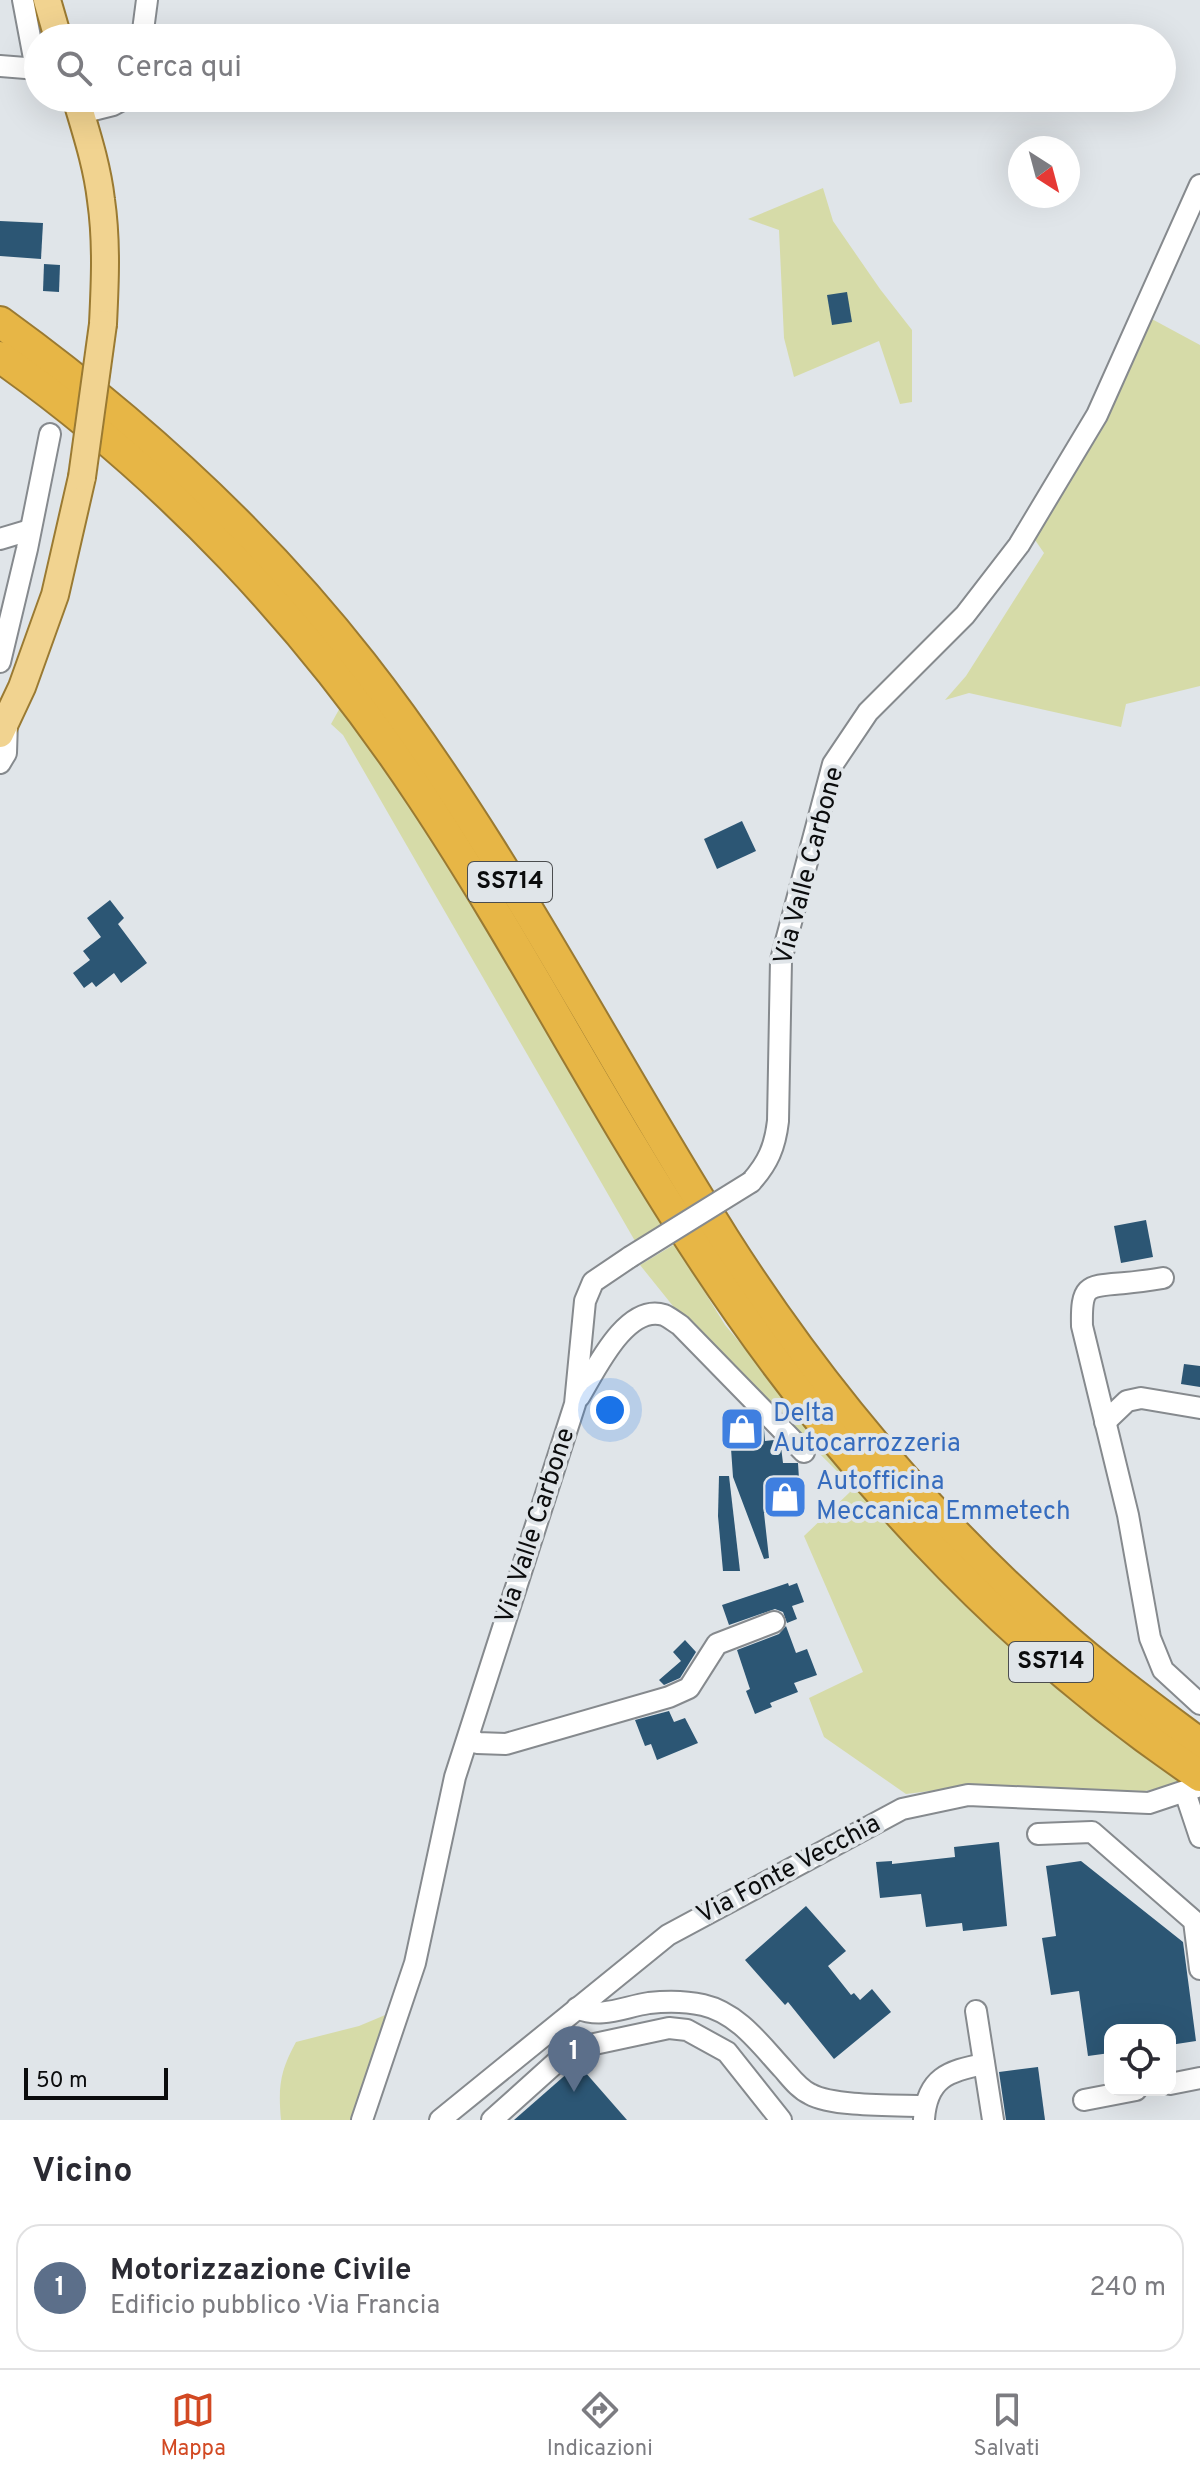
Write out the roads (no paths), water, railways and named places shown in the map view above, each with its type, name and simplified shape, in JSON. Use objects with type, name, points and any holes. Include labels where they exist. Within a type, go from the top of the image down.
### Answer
[{"type":"highway","name":"SS714","points":[[0,322],[102,399],[170,458],[265,552],[362,665],[424,749],[482,836],[744,1270],[844,1406],[897,1469],[963,1580],[1054,1665],[1134,1729],[1195,1785]]},
{"type":"highway","name":"SS714","points":[[0,357],[106,439],[166,494],[261,589],[335,676],[401,766],[456,850],[666,1200],[720,1284],[821,1422],[858,1467],[982,1559],[1061,1635],[1200,1744]]},
{"type":"main road","points":[[47,0],[54,24]]},
{"type":"main road","points":[[3,725],[22,687],[55,595],[82,477],[103,324],[105,245],[101,200],[94,158],[80,112]]},
{"type":"street","points":[[23,0],[28,24]]},
{"type":"street","points":[[144,24],[147,0]]},
{"type":"street","points":[[0,66],[24,68]]},
{"type":"street","name":"Via Valle Carbone","points":[[362,2120],[415,1963],[455,1777],[575,1404],[585,1301],[593,1282],[751,1182],[767,1164],[775,1145],[778,1121],[781,960],[833,764],[868,712],[965,615],[1019,545],[1097,415],[1200,185]]},
{"type":"street","points":[[0,662],[50,434]]},
{"type":"street","points":[[0,539],[30,530]]},
{"type":"street","points":[[0,763],[6,753],[3,725]]},
{"type":"street","points":[[1163,1278],[1101,1283],[1089,1289],[1081,1302],[1082,1326],[1128,1515],[1150,1638],[1163,1670],[1200,1704]]},
{"type":"street","points":[[575,1404],[601,1360],[627,1326],[647,1314],[664,1315],[680,1325],[804,1452]]},
{"type":"street","points":[[1105,1422],[1127,1401],[1141,1398],[1200,1408]]},
{"type":"street","points":[[469,1736],[477,1743],[506,1744],[669,1697],[689,1688],[717,1644],[774,1622]]},
{"type":"street","points":[[1195,1785],[1200,1837]]},
{"type":"street","name":"Via Fonte Vecchia","points":[[440,2120],[668,1935],[902,1809],[968,1795],[1149,1803],[1195,1785]]},
{"type":"street","points":[[1038,1834],[1092,1832],[1194,1921],[1200,1969]]},
{"type":"street","points":[[577,2008],[591,2014],[648,2003],[683,2001],[708,2006],[733,2017],[796,2084],[811,2095],[833,2101],[925,2113],[938,2081],[954,2070],[984,2064]]},
{"type":"street","points":[[976,2011],[993,2120]]},
{"type":"street","points":[[492,2120],[571,2049],[669,2028],[687,2030],[727,2052],[781,2120]]},
{"type":"street","points":[[1176,2083],[1200,2078]]},
{"type":"street","points":[[1084,2100],[1105,2096]]},
{"type":"place","name":"Delta Autocarrozzeria","points":[[742,1429]]},
{"type":"place","name":"Autofficina Meccanica Emmetech","points":[[785,1497]]},
{"type":"place","name":"Motorizzazione Civile","points":[[574,2092]]}]
